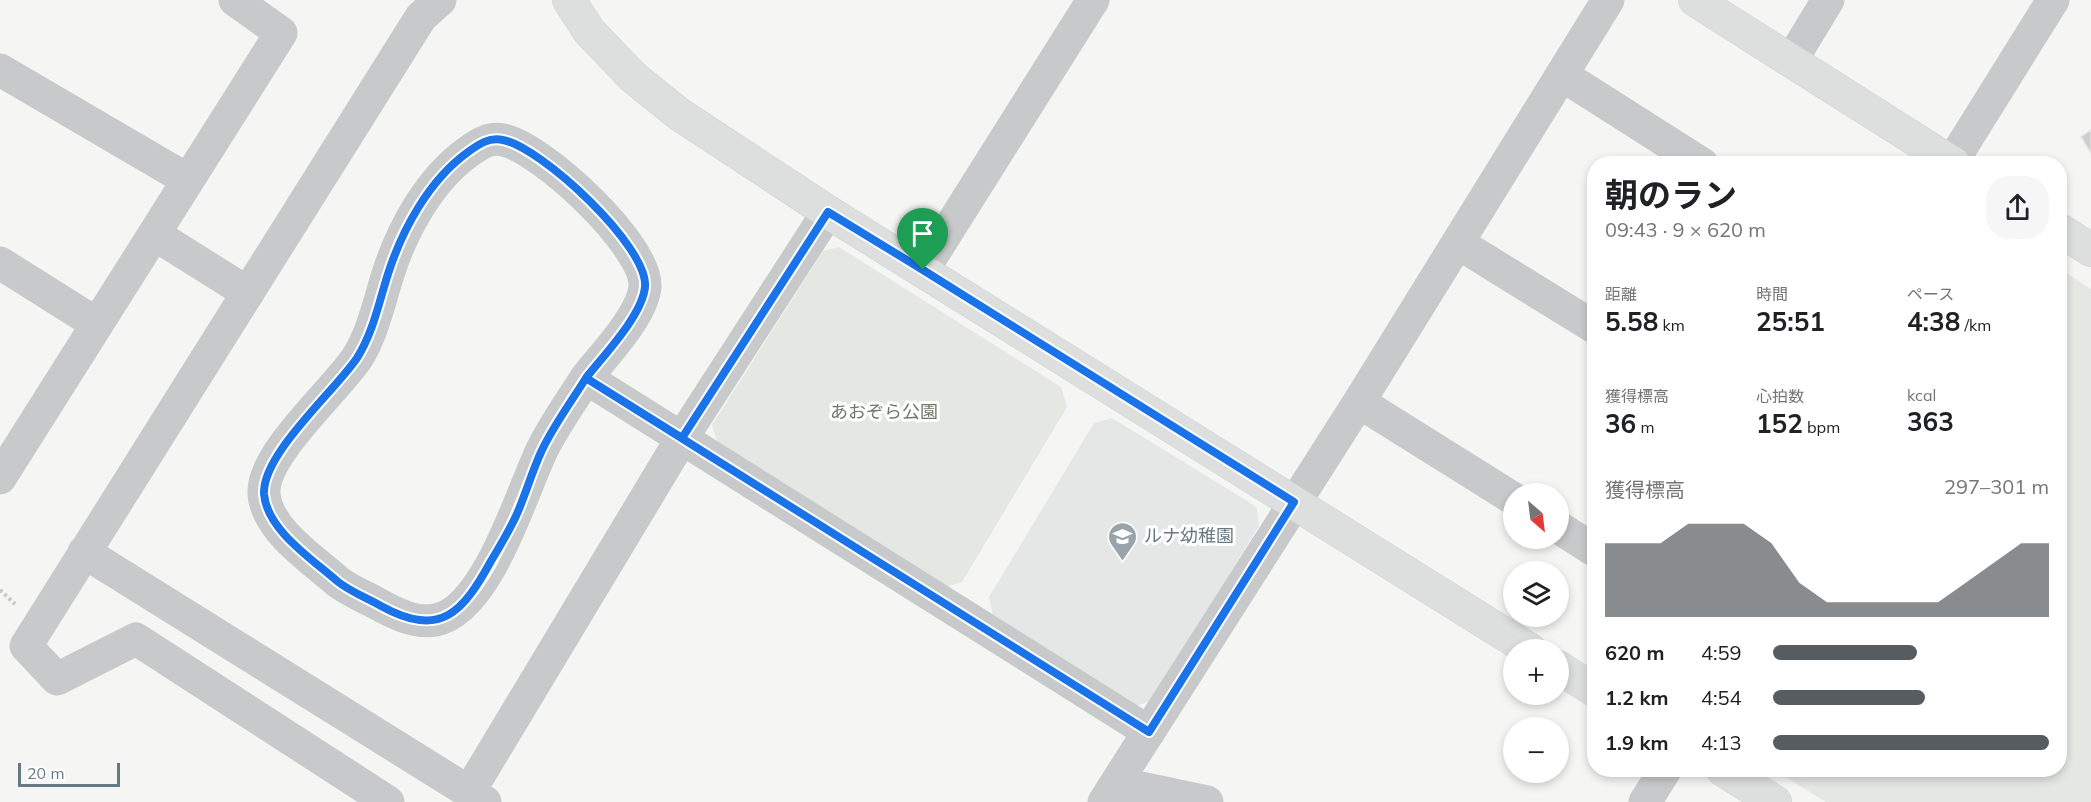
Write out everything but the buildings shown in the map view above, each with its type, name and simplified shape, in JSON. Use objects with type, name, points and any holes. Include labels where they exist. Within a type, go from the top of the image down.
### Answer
[{"type":"street","points":[[0,478],[281,33],[235,0]]},
{"type":"street","points":[[569,0],[589,31],[633,77],[679,114],[828,212],[1512,639]]},
{"type":"street","points":[[923,270],[1093,0]]},
{"type":"street","points":[[1207,802],[1111,792],[1359,402],[1608,0]]},
{"type":"street","points":[[1695,0],[1942,156]]},
{"type":"street","points":[[1791,61],[1828,0]]},
{"type":"street","points":[[1957,156],[2053,0]]},
{"type":"street","points":[[388,802],[136,639],[57,679],[26,646],[248,293],[421,6]]},
{"type":"street","points":[[0,70],[188,180]]},
{"type":"street","points":[[1562,75],[1689,156]]},
{"type":"street","points":[[493,139],[514,143],[562,178],[587,198],[620,232],[642,266],[645,287],[635,313],[586,378],[542,449],[516,517],[473,594],[464,605],[438,620],[412,619],[393,613],[341,584],[279,529],[265,501],[267,474],[274,460],[309,415],[344,376],[360,353],[373,324],[400,238],[449,168],[484,141],[493,139]]},
{"type":"street","points":[[84,552],[477,797],[682,438],[828,212]]},
{"type":"street","points":[[154,234],[248,293]]},
{"type":"street","points":[[2067,235],[2091,250]]},
{"type":"street","points":[[1458,243],[1587,323]]},
{"type":"street","points":[[0,263],[97,324]]},
{"type":"street","points":[[586,378],[1149,732]]},
{"type":"street","points":[[1359,402],[1503,492]]},
{"type":"street","points":[[1569,534],[1587,546]]},
{"type":"street","points":[[1569,674],[1587,686]]},
{"type":"street","points":[[1645,802],[1661,777]]},
{"type":"street","points":[[1734,777],[1775,802]]},
{"type":"shaded area","name":"ルナ幼稚園","points":[[1112,418],[1249,502],[1257,508],[1259,526],[1153,700],[1136,706],[993,615],[989,597],[1094,423]]},
{"type":"green space","name":"あおぞら公園","points":[[839,247],[1061,387],[1067,407],[962,582],[945,587],[718,444],[712,425],[823,251]]},
{"type":"green space","points":[[2067,274],[2091,289],[2091,802],[1826,802],[1785,777],[2067,777]]},
{"type":"cycle path","points":[[586,378],[621,335],[637,310],[645,287],[641,269],[611,224],[589,201],[542,160],[503,140],[493,139],[484,142],[454,163],[441,177],[429,191],[409,223],[394,257],[363,348],[274,461],[266,478],[264,494],[267,507],[273,520],[292,543],[341,584],[405,617],[436,620],[455,611],[472,595],[487,573],[501,547],[547,441],[586,378],[1149,732]]},
{"type":"place","name":"ルナ幼稚園","points":[[1123,562]]},
{"type":"route","points":[[923,270],[828,212],[682,438],[586,378],[635,313],[643,297],[645,287],[642,266],[633,251],[620,232],[587,198],[545,165],[514,143],[493,139],[484,141],[465,153],[449,168],[425,199],[400,238],[373,324],[360,353],[344,376],[309,415],[274,460],[267,474],[264,490],[265,501],[279,529],[341,584],[393,613],[412,619],[438,620],[464,605],[473,594],[516,517],[542,449],[586,378],[1149,732],[1294,502],[923,270]]}]
